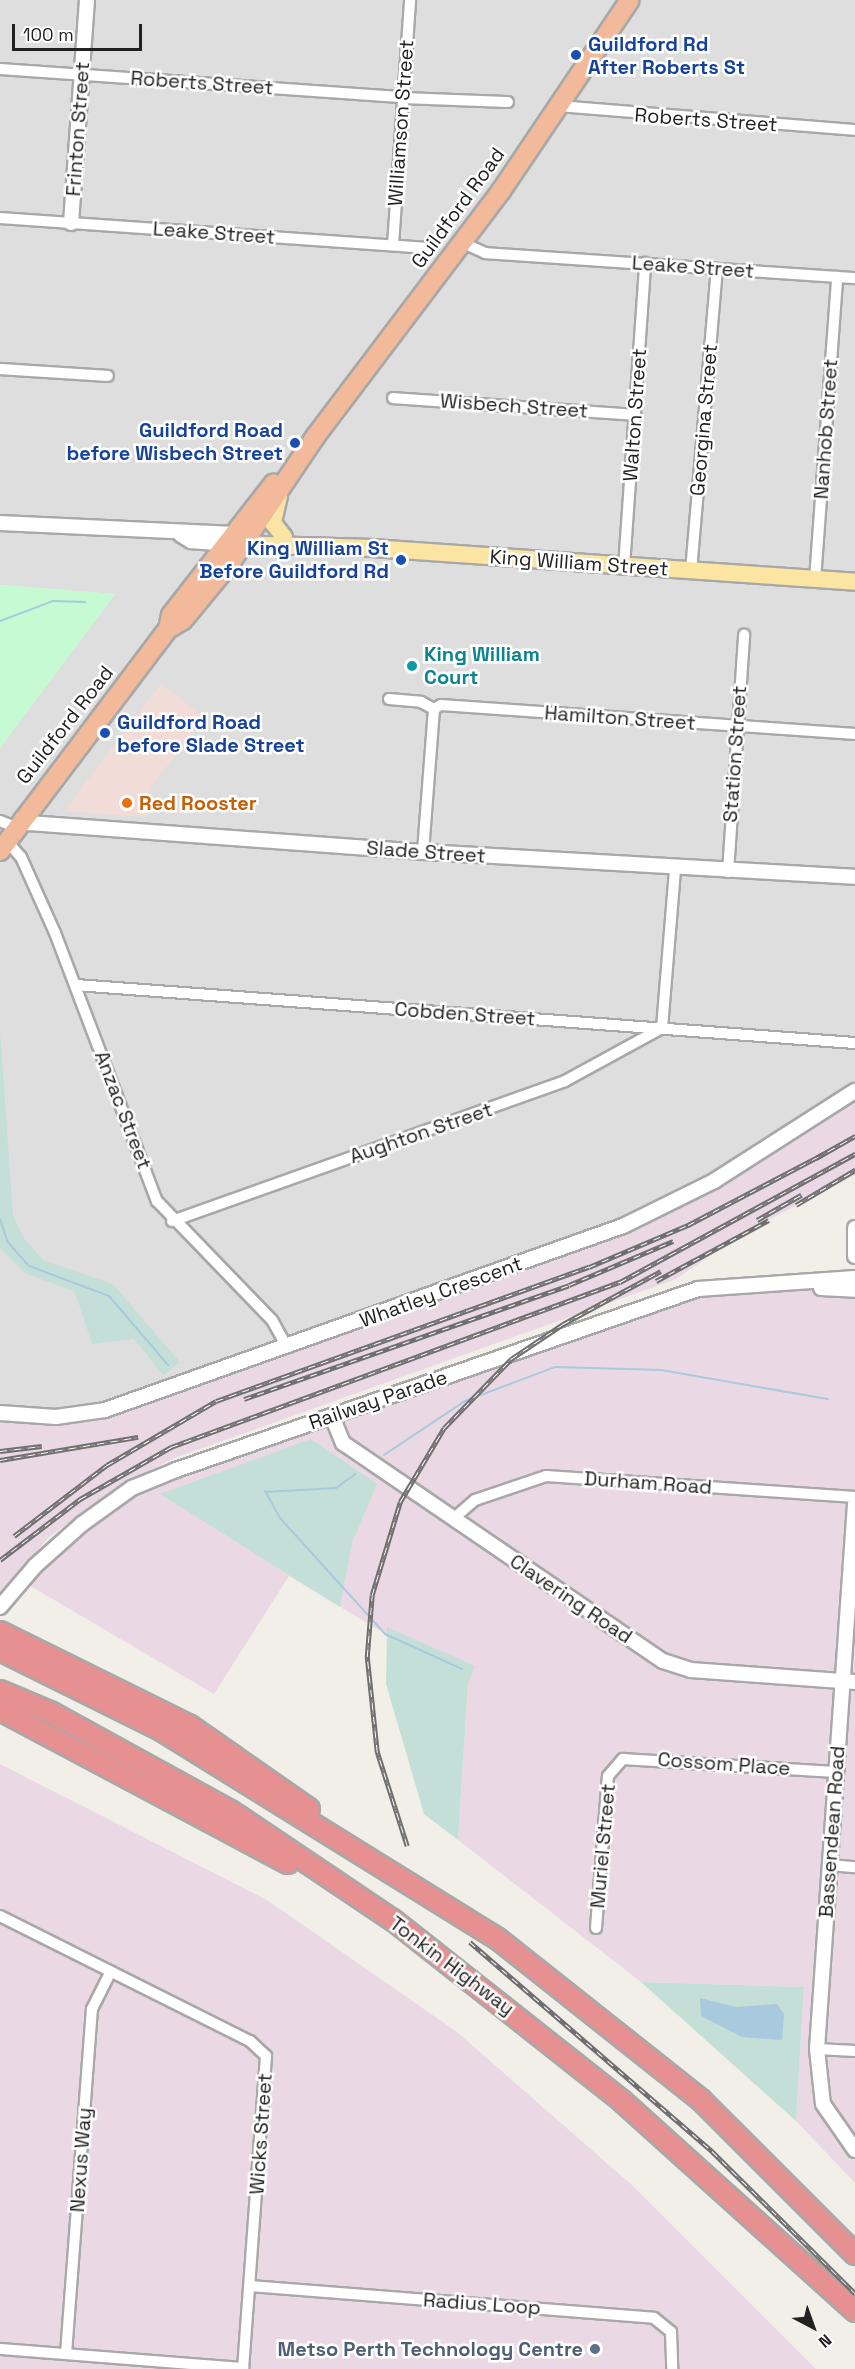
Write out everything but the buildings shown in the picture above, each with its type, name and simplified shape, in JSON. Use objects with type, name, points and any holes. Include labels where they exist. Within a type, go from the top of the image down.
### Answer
[{"type":"highway","name":"Guildford Road","points":[[239,540],[279,496],[315,437],[463,243],[630,0]]},
{"type":"highway","name":"Guildford Road","points":[[9,831],[168,629],[183,620],[301,447],[315,437]]},
{"type":"highway","name":"Tonkin Highway","points":[[4,1643],[161,1730],[517,1953],[662,2067],[746,2142],[855,2254]]},
{"type":"highway","name":"Tonkin Highway","points":[[0,1691],[63,1719],[232,1812],[393,1920],[622,2101],[761,2230],[855,2311]]},
{"type":"highway","points":[[0,1710],[393,1920]]},
{"type":"highway","points":[[761,2230],[855,2323]]},
{"type":"main road","points":[[279,496],[273,523],[284,537]]},
{"type":"main road","name":"King William Street","points":[[239,540],[284,537],[303,544],[855,582]]},
{"type":"main road","name":"King William Street","points":[[239,540],[295,549],[303,544]]},
{"type":"street","name":"Frinton Street","points":[[71,223],[87,0]]},
{"type":"street","name":"Williamson Street","points":[[393,245],[410,0]]},
{"type":"street","name":"Roberts Street","points":[[0,69],[403,97],[508,102]]},
{"type":"street","name":"Roberts Street","points":[[557,106],[855,130]]},
{"type":"street","name":"Leake Street","points":[[0,218],[428,248]]},
{"type":"street","name":"Leake Street","points":[[463,243],[473,252],[855,278]]},
{"type":"street","name":"Walton Street","points":[[624,567],[645,263]]},
{"type":"street","name":"Georgina Street","points":[[691,571],[717,269]]},
{"type":"street","name":"Nanhob Street","points":[[815,580],[837,277]]},
{"type":"street","points":[[0,369],[108,375]]},
{"type":"street","name":"Wisbech Street","points":[[393,398],[635,415]]},
{"type":"street","name":"King William Street","points":[[0,523],[181,535],[191,541],[239,540]]},
{"type":"street","name":"Station Street","points":[[728,872],[735,726],[744,635]]},
{"type":"street","name":"Hamilton Street","points":[[389,699],[421,702],[434,710],[441,705],[855,734]]},
{"type":"street","points":[[423,852],[434,710]]},
{"type":"street","name":"Slade Street","points":[[9,831],[29,823],[675,869],[831,878],[855,877]]},
{"type":"street","name":"Anzac Street","points":[[9,831],[76,985],[157,1201],[172,1221],[272,1320],[287,1347]]},
{"type":"street","points":[[662,1028],[675,869]]},
{"type":"street","name":"Slade Street","points":[[831,878],[855,884]]},
{"type":"street","name":"Cobden Street","points":[[76,985],[855,1043]]},
{"type":"street","name":"Aughton Street","points":[[172,1221],[565,1081],[662,1028]]},
{"type":"street","name":"Whatley Crescent","points":[[0,1413],[56,1417],[105,1410],[623,1226],[714,1181],[855,1091]]},
{"type":"street","points":[[855,1228],[855,1256]]},
{"type":"street","name":"Railway Parade","points":[[0,1607],[35,1566],[132,1488],[698,1289],[855,1278]]},
{"type":"street","name":"Railway Parade","points":[[798,1283],[855,1290]]},
{"type":"street","name":"Clavering Road","points":[[332,1416],[343,1443],[453,1519],[677,1667],[849,1682]]},
{"type":"street","name":"Durham Road","points":[[453,1519],[475,1500],[546,1476],[855,1497]]},
{"type":"street","name":"Bassendean Road","points":[[855,1504],[849,1682],[835,1772],[817,2049],[823,2104],[855,2150]]},
{"type":"street","name":"Cossom Place","points":[[614,1766],[633,1758],[835,1772]]},
{"type":"street","name":"Muriel Street","points":[[596,1928],[607,1786],[614,1766]]},
{"type":"street","points":[[830,1865],[855,1867]]},
{"type":"street","name":"Wicks Street","points":[[0,1916],[250,2041],[266,2056],[243,2368]]},
{"type":"street","name":"Nexus Way","points":[[66,2354],[92,2009],[111,1971]]},
{"type":"street","points":[[817,2049],[855,2051]]},
{"type":"street","name":"Radius Loop","points":[[250,2286],[654,2318],[671,2332],[672,2369]]},
{"type":"street","points":[[0,2349],[243,2368]]},
{"type":"shaded area","points":[[0,0],[855,0],[855,1103],[742,1173],[628,1233],[79,1423],[0,1421],[0,748],[115,594],[0,585]]},
{"type":"shaded area","points":[[161,684],[204,717],[151,787],[147,817],[64,811]]},
{"type":"shaded area","points":[[0,1030],[13,1215],[23,1237],[43,1260],[113,1284],[180,1362],[163,1375],[134,1339],[92,1344],[75,1292],[25,1273],[0,1248]]},
{"type":"shaded area","points":[[855,1103],[855,1175],[744,1233],[676,1279],[172,1459],[115,1488],[49,1537],[0,1593],[0,1421],[79,1423],[628,1233],[743,1173]]},
{"type":"shaded area","points":[[855,1284],[855,2183],[796,2121],[804,1987],[641,1982],[458,1840],[468,1684],[289,1576],[214,1694],[22,1581],[128,1491],[690,1294]]},
{"type":"shaded area","points":[[311,1439],[377,1484],[352,1543],[340,1607],[160,1494]]},
{"type":"shaded area","points":[[387,1627],[475,1666],[468,1684],[458,1840],[424,1814],[386,1684]]},
{"type":"shaded area","points":[[0,1764],[267,1900],[457,2032],[634,2187],[816,2369],[0,2369]]},
{"type":"shaded area","points":[[641,1982],[804,1987],[796,2121]]},
{"type":"shaded area","points":[[700,1998],[736,2007],[777,2004],[784,2014],[782,2040],[742,2037],[701,2016]]},
{"type":"green space","points":[[0,585],[115,594],[0,748]]},
{"type":"waterway","points":[[0,621],[53,601],[85,602]]},
{"type":"waterway","points":[[0,1219],[7,1241],[29,1266],[109,1296],[168,1365]]},
{"type":"waterway","points":[[384,1455],[465,1401],[555,1367],[661,1370],[828,1399]]},
{"type":"waterway","points":[[266,1492],[336,1488],[355,1474]]},
{"type":"waterway","points":[[265,1491],[280,1518],[385,1634],[462,1669]]},
{"type":"railway","points":[[816,1158],[855,1136]]},
{"type":"railway","points":[[14,1536],[107,1465],[216,1401],[589,1267],[688,1225],[823,1154]]},
{"type":"railway","points":[[0,1560],[80,1499],[171,1447],[620,1282],[855,1154]]},
{"type":"railway","points":[[796,1205],[855,1170]]},
{"type":"railway","points":[[757,1220],[801,1195]]},
{"type":"railway","points":[[656,1281],[769,1220]]},
{"type":"railway","points":[[244,1399],[569,1285],[673,1241]]},
{"type":"railway","points":[[407,1846],[377,1752],[367,1657],[372,1595],[400,1502],[444,1428],[511,1359],[563,1324],[661,1271]]},
{"type":"railway","points":[[0,1460],[138,1437]]},
{"type":"railway","points":[[0,1451],[42,1446]]},
{"type":"railway","points":[[470,1942],[712,2151],[855,2293]]},
{"type":"place","name":"Guildford Rd After Roberts St","points":[[576,55]]},
{"type":"place","name":"Guildford Road before Wisbech Street","points":[[295,443]]},
{"type":"place","name":"King William St Before Guildford Rd","points":[[401,560]]},
{"type":"place","name":"King William Court","points":[[412,666]]},
{"type":"place","name":"Guildford Road before Slade Street","points":[[105,733]]},
{"type":"place","name":"Red Rooster","points":[[127,803]]},
{"type":"place","name":"Metso Perth Technology Centre","points":[[595,2349]]}]
